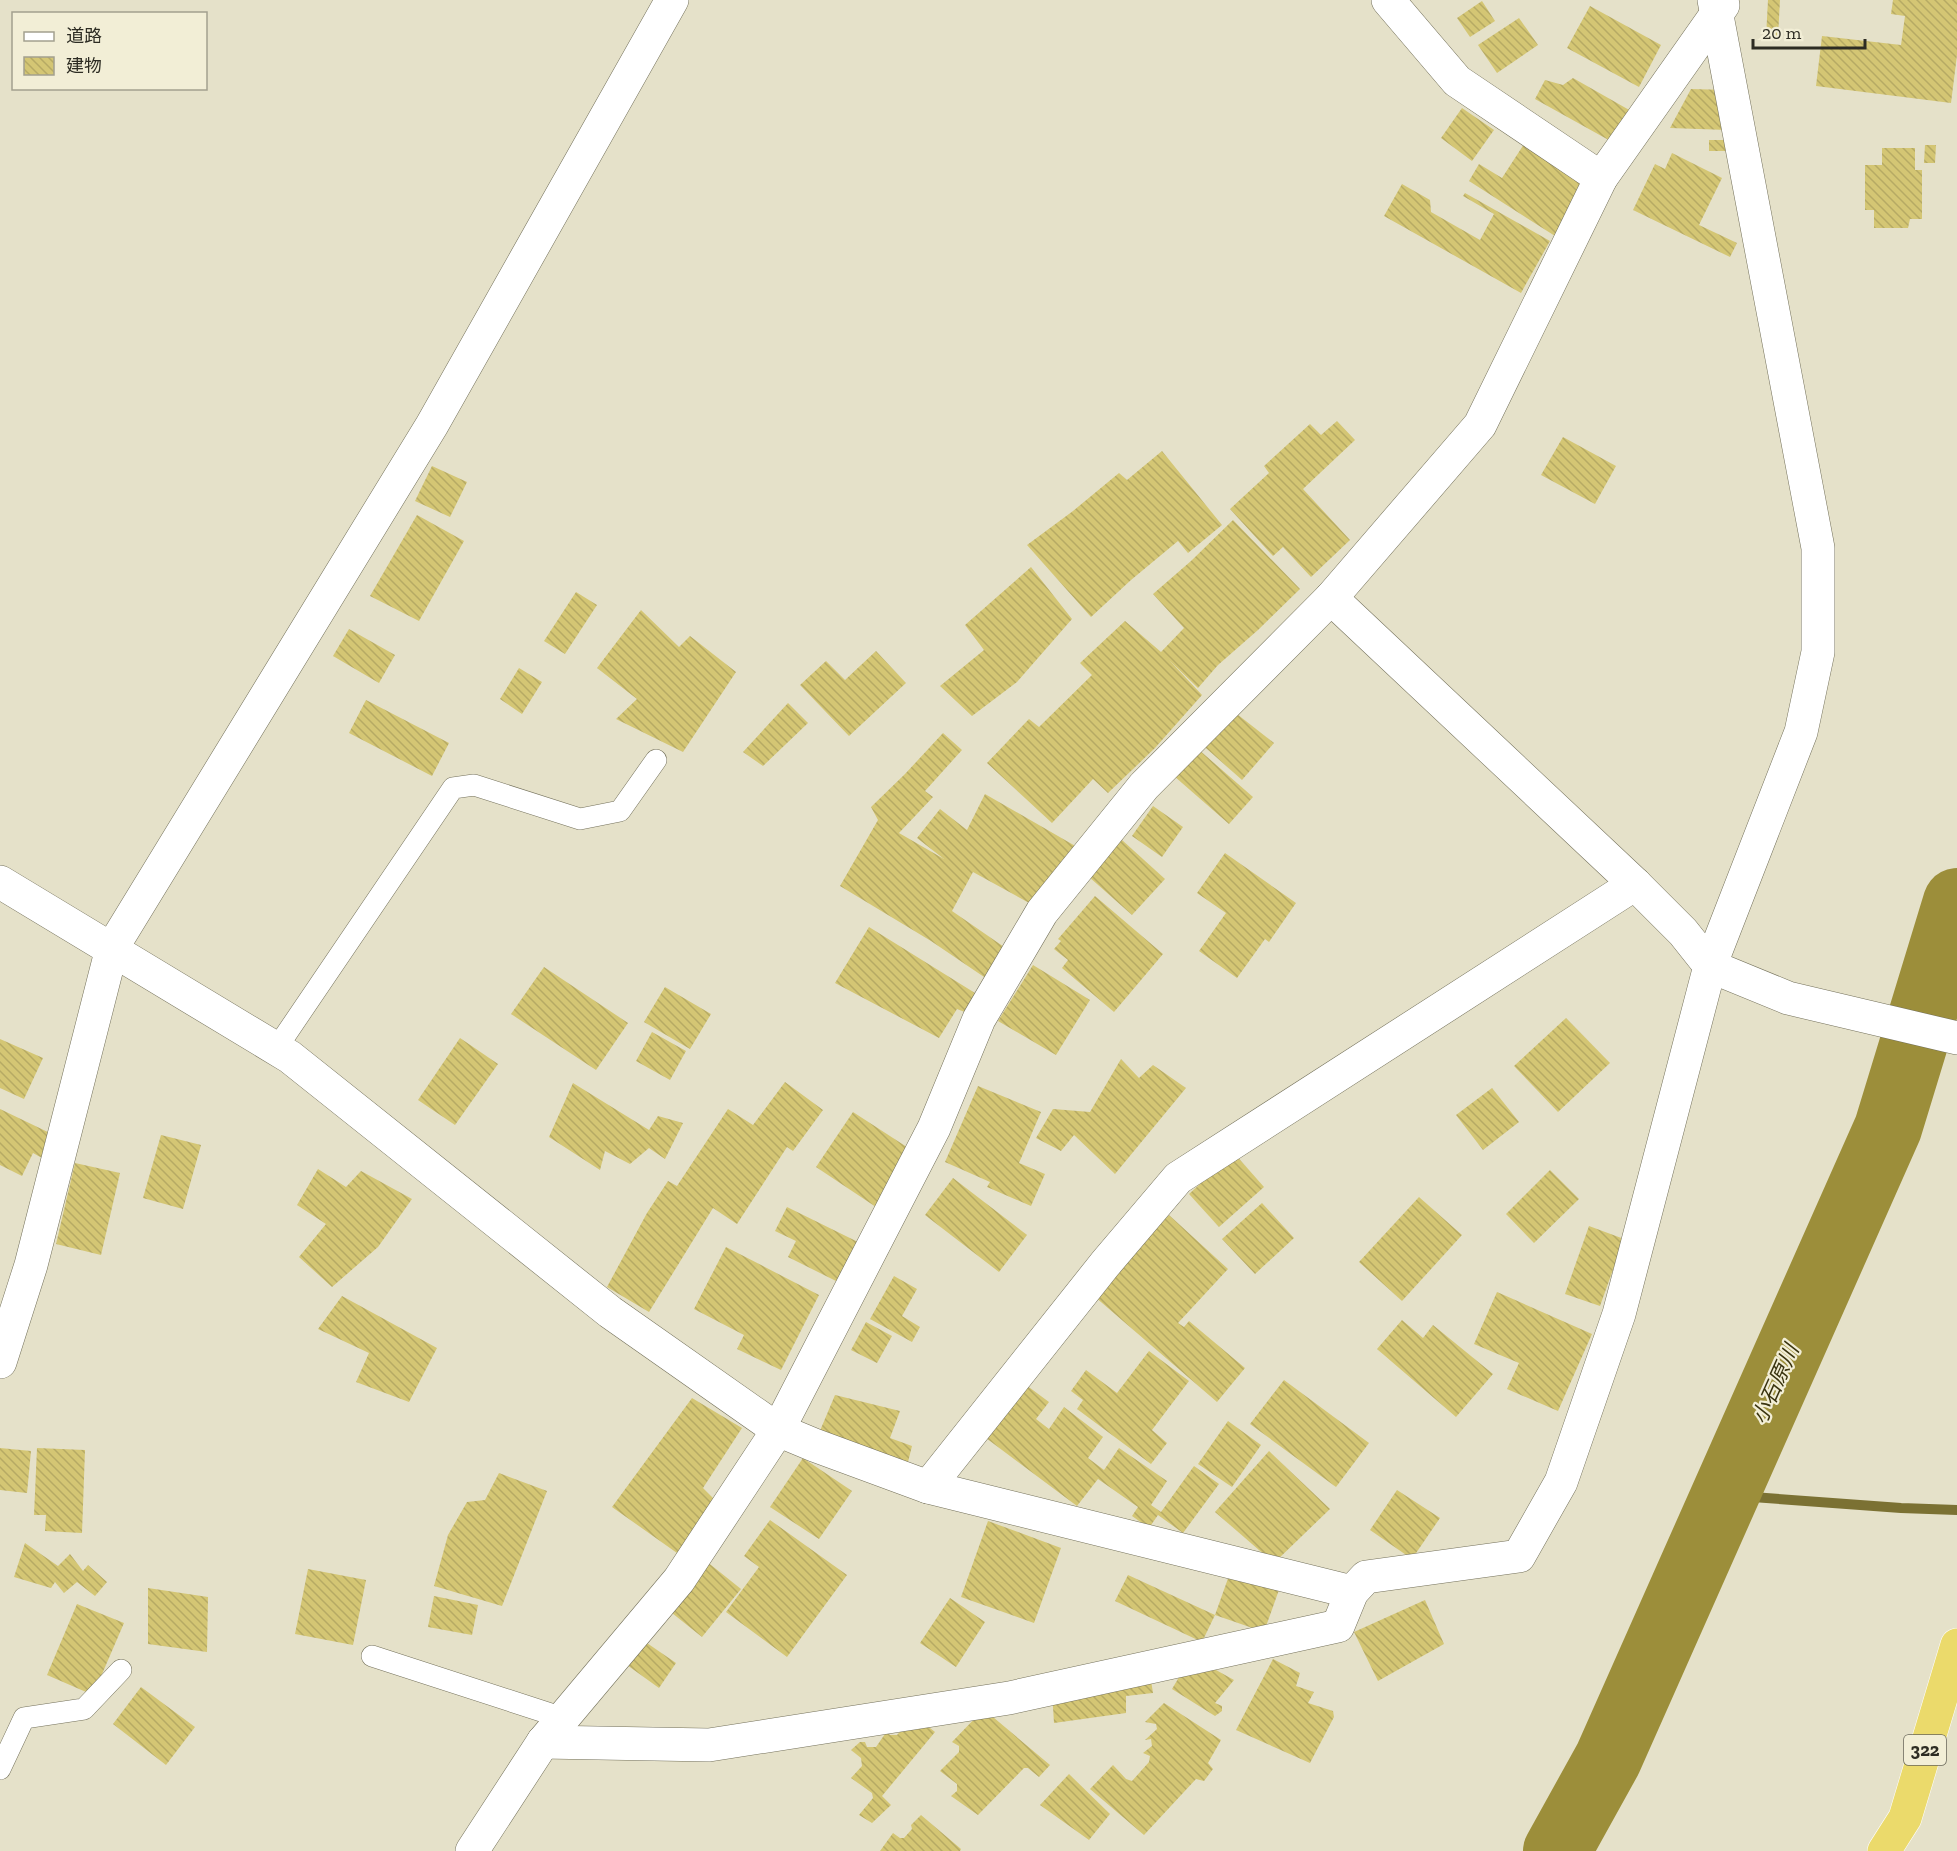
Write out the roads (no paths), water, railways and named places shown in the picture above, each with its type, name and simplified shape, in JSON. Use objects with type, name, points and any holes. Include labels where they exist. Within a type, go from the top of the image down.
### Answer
[{"type":"highway","name":"322","points":[[1884,1851],[1905,1818],[1957,1645]]},
{"type":"street","points":[[0,1362],[31,1266],[112,948],[432,426],[672,0]]},
{"type":"street","points":[[1388,0],[1457,81],[1601,178]]},
{"type":"street","points":[[472,1851],[553,1730],[679,1580],[777,1430],[934,1128],[979,1019],[1041,912],[1144,786],[1331,598],[1480,426],[1601,178],[1719,5]]},
{"type":"street","points":[[553,1730],[709,1745],[1009,1698],[1338,1626],[1352,1592],[1366,1577],[1519,1556],[1561,1482],[1619,1314],[1710,966],[1801,732],[1818,652],[1818,548],[1719,5]]},
{"type":"street","points":[[1331,598],[1635,884],[1683,932],[1710,966],[1788,998],[1957,1038]]},
{"type":"street","points":[[0,882],[112,948],[299,1064],[610,1312],[777,1430],[928,1487],[1352,1592]]},
{"type":"street","points":[[928,1487],[1105,1264],[1178,1178],[1635,884]]},
{"type":"lane","points":[[276,1048],[453,788],[474,785],[580,819],[620,811],[656,760]]},
{"type":"lane","points":[[372,1656],[553,1730]]},
{"type":"lane","points":[[0,1769],[24,1718],[84,1709],[121,1670]]},
{"type":"waterway","name":"小石原川","points":[[1557,1851],[1608,1759],[1888,1128],[1957,902]]},
{"type":"waterway","points":[[1725,1495],[1957,1510]]}]
